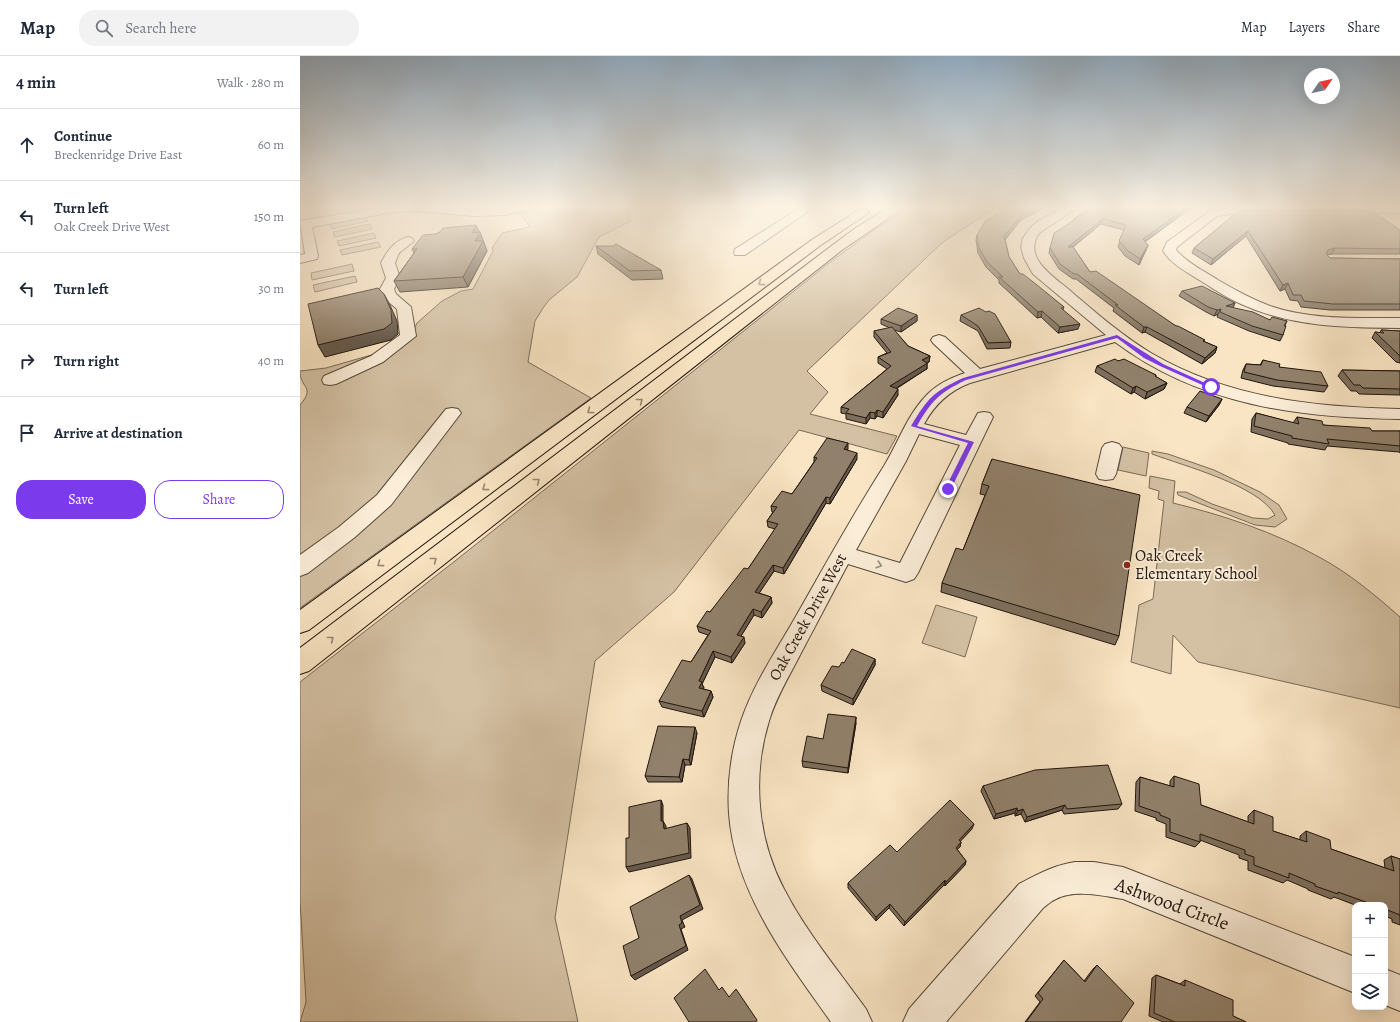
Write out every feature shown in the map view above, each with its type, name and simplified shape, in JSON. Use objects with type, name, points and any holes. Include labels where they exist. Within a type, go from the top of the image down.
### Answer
[{"type":"highway","points":[[300,623],[805,251]]},
{"type":"highway","points":[[300,663],[833,251]]},
{"type":"street","points":[[300,259],[312,256],[310,251]]},
{"type":"street","points":[[330,380],[377,359],[408,336],[404,307],[390,296],[387,289],[393,278],[388,263],[394,251]]},
{"type":"street","points":[[1028,251],[1028,255],[1038,271],[1117,337],[1146,357],[1179,374],[1211,387],[1281,405],[1315,410],[1368,414],[1400,414]]},
{"type":"street","points":[[1169,251],[1183,264],[1238,297],[1273,311],[1336,323],[1400,323]]},
{"type":"street","name":"Oak Creek Drive West","points":[[853,1022],[786,927],[766,890],[752,854],[745,817],[744,782],[747,752],[755,720],[771,684],[842,554],[903,449],[913,426],[937,394],[955,383],[977,375],[1117,337]]},
{"type":"street","points":[[939,340],[977,375]]},
{"type":"street","points":[[300,567],[347,532],[384,500],[452,413]]},
{"type":"street","points":[[842,554],[906,573],[984,417]]},
{"type":"street","points":[[913,426],[971,442]]},
{"type":"street","points":[[1106,474],[1112,448]]},
{"type":"street","name":"Ashwood Circle","points":[[922,1022],[1031,896],[1048,885],[1072,879],[1094,877],[1123,882],[1353,974]]},
{"type":"street","points":[[1388,988],[1400,993]]},
{"type":"shaded area","points":[[340,251],[361,251],[342,255]]},
{"type":"shaded area","points":[[493,251],[591,251],[577,277],[549,300],[535,321],[528,362],[591,398],[300,608],[300,405],[305,399],[307,391],[302,381],[300,371],[326,368],[399,347],[409,340],[417,323],[442,301],[461,291],[473,289]]},
{"type":"shaded area","points":[[845,251],[933,251],[807,371],[828,392],[810,414],[897,436],[887,454],[799,430],[674,592],[595,661],[555,918],[578,1022],[300,1022],[306,1002],[300,901],[300,682],[455,561]]},
{"type":"shaded area","points":[[352,264],[354,271],[312,280],[311,273]]},
{"type":"shaded area","points":[[355,276],[357,282],[315,292],[313,285]]},
{"type":"shaded area","points":[[1123,447],[1149,453],[1146,476],[1118,470]]},
{"type":"shaded area","points":[[1152,451],[1168,454],[1214,470],[1260,492],[1279,505],[1287,519],[1275,527],[1255,525],[1178,495],[1177,492],[1186,492],[1212,504],[1253,518],[1268,519],[1275,515],[1266,504],[1253,494],[1219,478],[1152,454]]},
{"type":"shaded area","points":[[1150,476],[1175,481],[1173,503],[1248,525],[1302,548],[1330,563],[1351,577],[1400,617],[1400,708],[1198,662],[1173,635],[1171,674],[1131,662],[1139,605],[1153,599],[1164,501],[1158,499],[1159,491],[1149,488]]},
{"type":"shaded area","points":[[936,605],[977,617],[965,657],[922,643]]},
{"type":"building","points":[[416,251],[477,251],[463,277],[394,281]]},
{"type":"building","points":[[603,251],[628,251],[661,270],[630,271]]},
{"type":"building","points":[[981,251],[1008,251],[1009,257],[1020,274],[1023,274],[1064,307],[1061,308],[1080,324],[1060,327],[1042,311],[1038,312],[999,277],[1003,277],[987,262]]},
{"type":"building","points":[[1052,251],[1076,251],[1090,272],[1096,271],[1176,326],[1217,347],[1205,358],[1147,327],[1144,327],[1077,274],[1074,274],[1060,264]]},
{"type":"building","points":[[1129,251],[1145,251],[1140,259]]},
{"type":"building","points":[[1199,251],[1223,251],[1213,259]]},
{"type":"building","points":[[1261,251],[1327,251],[1326,254],[1330,258],[1400,259],[1400,304],[1333,304],[1304,301],[1301,295],[1293,295],[1288,283],[1283,285]]},
{"type":"building","points":[[1202,286],[1235,303],[1226,306],[1253,312],[1270,320],[1272,317],[1287,321],[1284,326],[1286,326],[1283,335],[1252,326],[1220,312],[1221,309],[1217,310],[1208,307],[1182,291]]},
{"type":"building","points":[[378,288],[384,294],[391,310],[392,323],[384,329],[318,345],[308,304]]},
{"type":"building","points":[[898,308],[917,315],[901,326],[881,319]]},
{"type":"building","points":[[979,308],[986,312],[989,311],[995,314],[1011,342],[988,343],[978,326],[961,315]]},
{"type":"building","points":[[892,327],[908,346],[930,356],[922,360],[927,363],[890,386],[898,389],[883,412],[877,410],[875,413],[870,412],[866,418],[846,413],[849,409],[841,407],[891,366],[878,357],[891,352],[874,331]]},
{"type":"building","points":[[1381,330],[1400,331],[1400,356],[1375,332],[1384,333]]},
{"type":"building","points":[[1115,359],[1118,361],[1124,359],[1156,375],[1155,376],[1167,383],[1147,392],[1136,386],[1133,388],[1097,366]]},
{"type":"building","points":[[1263,360],[1280,364],[1279,367],[1321,372],[1328,386],[1277,380],[1244,372],[1246,364],[1261,365]]},
{"type":"building","points":[[1342,370],[1400,371],[1400,389],[1363,388],[1360,385],[1354,385]]},
{"type":"building","points":[[1200,391],[1222,399],[1209,416],[1187,407]]},
{"type":"building","points":[[1256,413],[1299,424],[1297,417],[1322,421],[1323,425],[1370,428],[1372,431],[1400,431],[1400,446],[1327,439],[1329,444],[1292,438],[1292,436],[1254,426]]},
{"type":"building","points":[[827,438],[848,443],[844,449],[857,453],[830,498],[826,497],[783,568],[773,565],[755,592],[771,597],[761,612],[753,609],[737,635],[744,637],[731,657],[713,651],[699,681],[702,682],[699,688],[711,691],[702,711],[659,701],[682,660],[691,662],[711,631],[697,626],[707,611],[710,612],[744,568],[748,569],[778,524],[767,521],[777,507],[771,506],[782,491],[792,494],[817,458],[814,457]]},
{"type":"building","points":[[992,459],[1140,495],[1119,636],[942,583],[956,548],[963,550],[989,486],[982,484]]},
{"type":"building","points":[[852,649],[875,659],[853,699],[821,685],[832,666],[839,667],[842,662],[844,663]]},
{"type":"building","points":[[828,714],[856,717],[848,768],[802,761],[807,736],[823,739]]},
{"type":"building","points":[[658,726],[695,727],[689,760],[683,759],[679,777],[645,776]]},
{"type":"building","points":[[1108,765],[1122,804],[1067,809],[1065,805],[1027,817],[1023,809],[1018,811],[1017,808],[996,814],[983,786],[1035,770]]},
{"type":"building","points":[[1174,776],[1199,784],[1201,805],[1254,824],[1254,810],[1273,817],[1273,831],[1307,842],[1306,831],[1330,840],[1331,849],[1394,871],[1391,856],[1400,859],[1400,915],[1388,910],[1388,902],[1366,902],[1338,892],[1338,894],[1315,886],[1315,884],[1289,873],[1289,878],[1254,865],[1254,857],[1245,854],[1245,850],[1200,834],[1200,842],[1170,832],[1170,819],[1160,815],[1160,813],[1139,806],[1140,777],[1174,787]]},
{"type":"building","points":[[661,800],[661,821],[663,821],[664,829],[687,823],[689,853],[626,867],[626,838],[629,838],[629,807]]},
{"type":"building","points":[[950,800],[974,824],[959,840],[961,842],[956,848],[966,861],[946,882],[945,880],[905,922],[890,904],[876,917],[848,883],[890,845],[897,852]]},
{"type":"building","points":[[689,875],[700,905],[680,916],[682,923],[679,925],[686,946],[631,976],[623,946],[639,938],[630,907]]},
{"type":"building","points":[[1064,960],[1085,982],[1097,965],[1134,1003],[1121,1022],[1026,1022],[1043,999],[1038,993]]},
{"type":"building","points":[[705,969],[719,990],[722,987],[729,997],[736,989],[757,1020],[756,1022],[689,1022],[674,998]]},
{"type":"building","points":[[1156,975],[1185,986],[1185,980],[1233,1000],[1233,1016],[1246,1022],[1175,1022],[1154,1013]]},
{"type":"place","name":"Oak Creek Elementary School","points":[[1127,565]]},
{"type":"route","points":[[948,489],[971,442],[913,426],[937,394],[945,388],[965,379],[1117,337],[1146,357],[1161,365],[1211,387]]}]
